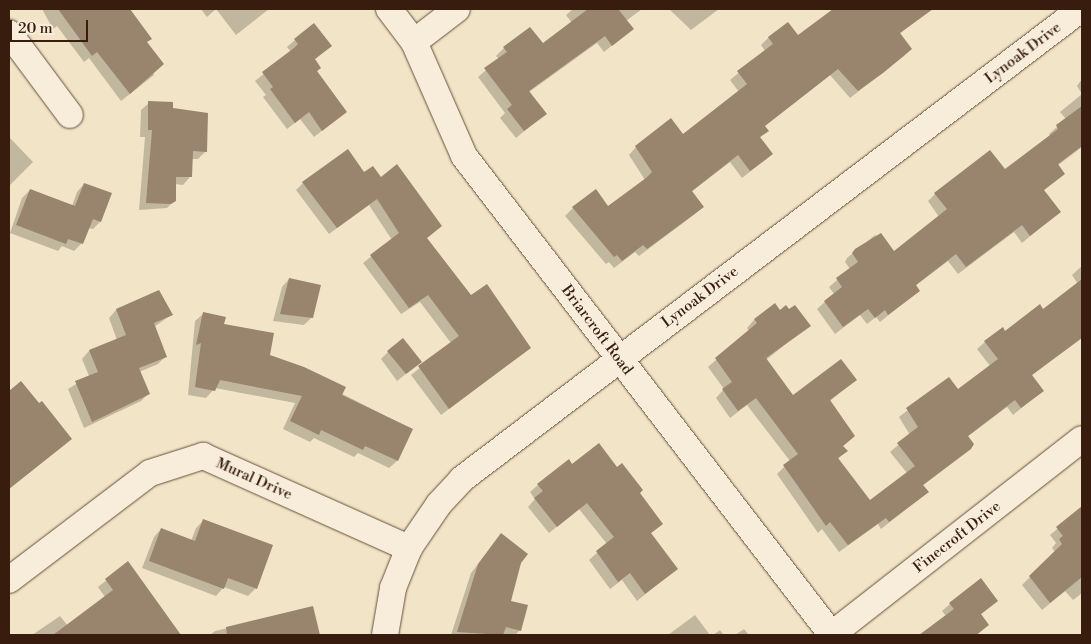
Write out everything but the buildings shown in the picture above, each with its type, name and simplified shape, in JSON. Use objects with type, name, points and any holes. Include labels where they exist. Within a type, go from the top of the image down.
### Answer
[{"type":"street","name":"Briarcroft Road","points":[[389,9],[414,42],[464,156],[831,635]]},
{"type":"street","points":[[414,42],[457,9]]},
{"type":"street","name":"Lynoak Drive","points":[[385,635],[393,588],[409,548],[439,504],[462,479],[1081,9]]},
{"type":"street","points":[[9,33],[70,115]]},
{"type":"street","name":"Finecroft Drive","points":[[831,635],[1082,438]]},
{"type":"street","name":"Mural Drive","points":[[9,580],[150,473],[203,456],[409,548]]}]
